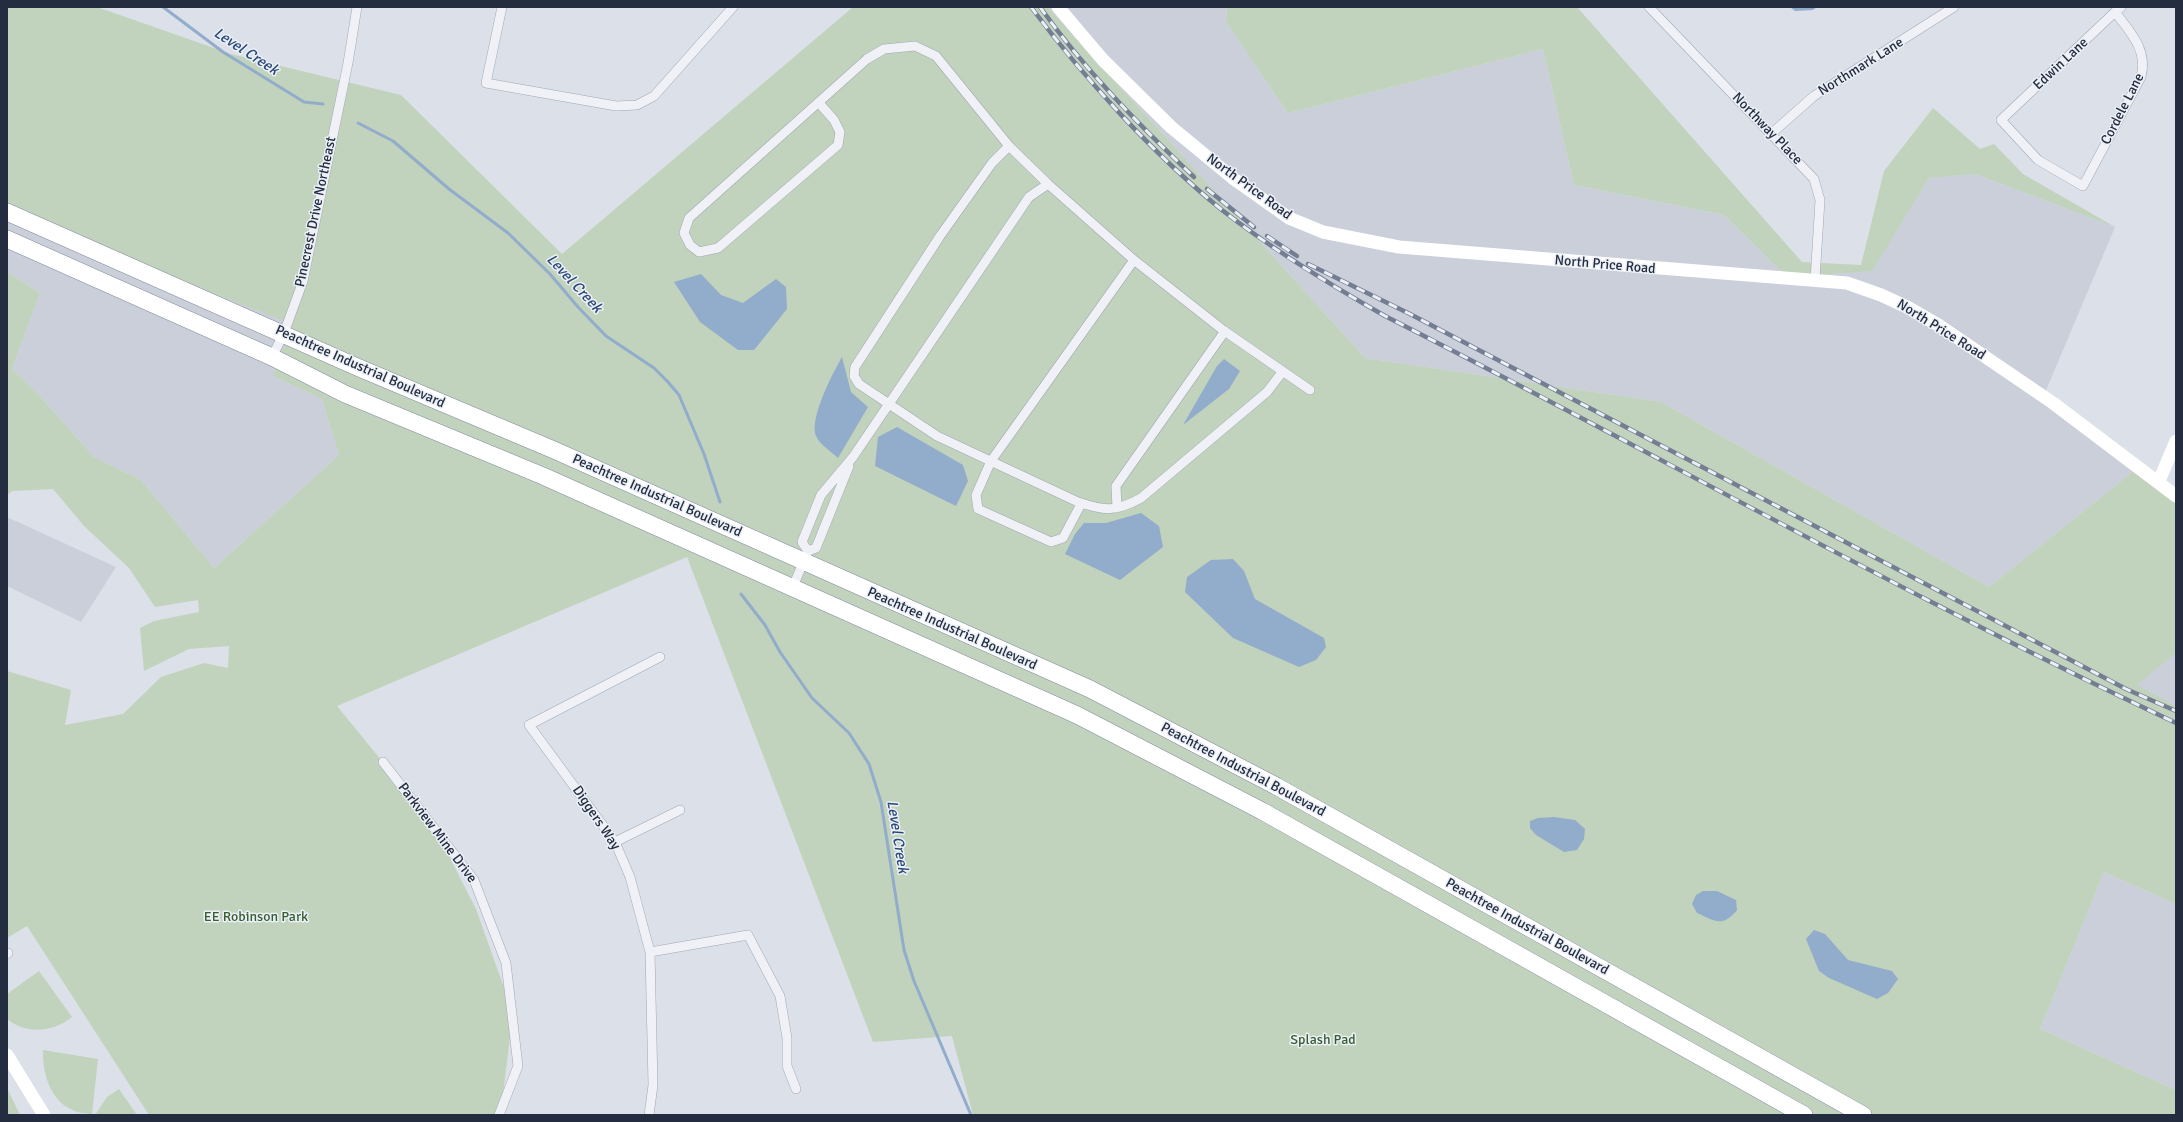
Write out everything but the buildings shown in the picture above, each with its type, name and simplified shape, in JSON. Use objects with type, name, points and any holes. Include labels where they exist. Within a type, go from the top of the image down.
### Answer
[{"type":"highway","name":"Peachtree Industrial Boulevard","points":[[7,212],[237,314],[284,333],[357,367],[806,557],[1090,689],[1262,779],[1863,1115]]},
{"type":"highway","name":"Peachtree Industrial Boulevard","points":[[7,239],[272,357],[345,394],[543,476],[792,589],[1077,715],[1256,808],[1804,1115]]},
{"type":"street","name":"Pinecrest Drive Northeast","points":[[272,357],[284,333],[303,281],[348,63],[357,7]]},
{"type":"street","points":[[502,7],[486,82],[616,106],[637,105],[654,96],[733,7]]},
{"type":"street","name":"North Price Road","points":[[1058,7],[1104,60],[1171,127],[1234,179],[1289,218],[1323,232],[1398,247],[1727,275],[1847,283],[1874,292],[1925,317],[2053,404],[2158,481],[2176,496]]},
{"type":"street","name":"Northway Place","points":[[1648,7],[1772,133],[1814,179],[1820,200],[1814,280]]},
{"type":"street","name":"Northmark Lane","points":[[1772,133],[1814,96],[1954,7]]},
{"type":"street","name":"Edwin Lane","points":[[2083,186],[2038,160],[2001,120],[2118,10]]},
{"type":"street","name":"Cordele Lane","points":[[2083,186],[2141,77],[2144,66],[2139,44],[2118,10]]},
{"type":"street","points":[[819,103],[834,120],[840,132],[838,145],[718,248],[699,252],[690,245],[684,233],[689,218],[867,59],[884,49],[915,46],[936,56],[1009,146],[1048,184],[1134,260],[1225,331],[1310,390]]},
{"type":"street","points":[[1009,146],[992,163],[940,236],[855,367],[854,376],[859,384],[890,403],[937,436],[1081,504],[1098,509],[1117,508],[1141,498],[1267,392],[1283,371]]},
{"type":"street","points":[[806,557],[802,542],[821,495],[853,457],[1028,197],[1048,184]]},
{"type":"street","points":[[1081,504],[1063,538],[1051,542],[978,509],[976,495],[990,461],[1134,260]]},
{"type":"street","points":[[1117,508],[1116,486],[1225,331]]},
{"type":"street","points":[[2158,481],[2176,441]]},
{"type":"street","points":[[792,589],[806,557],[816,548],[853,457]]},
{"type":"street","name":"Diggers Way","points":[[649,1115],[653,1085],[650,952],[630,877],[615,842],[529,725],[660,657]]},
{"type":"street","name":"Parkview Mine Drive","points":[[383,762],[474,880],[506,963],[518,1066],[499,1115]]},
{"type":"street","points":[[615,842],[680,810]]},
{"type":"street","points":[[650,952],[748,935],[780,996],[787,1038],[787,1066],[796,1089]]},
{"type":"street","points":[[7,1055],[44,1115]]},
{"type":"shaded area","points":[[1048,7],[1227,7],[1226,22],[1288,113],[1543,49],[1574,185],[1724,215],[1787,277],[1872,270],[1929,178],[1975,174],[2115,227],[2044,395],[2141,465],[1989,587],[1661,402],[1365,358]]},
{"type":"shaded area","points":[[7,217],[142,266],[293,324],[273,376],[322,399],[339,455],[214,568],[141,480],[94,457],[39,395],[12,369],[40,293],[7,272]]},
{"type":"shaded area","points":[[7,517],[116,567],[81,622],[7,586]]},
{"type":"shaded area","points":[[2176,653],[2176,706],[2136,685]]},
{"type":"shaded area","points":[[2104,872],[2176,904],[2176,1090],[2040,1029]]},
{"type":"green space","points":[[7,7],[97,7],[231,54],[401,95],[562,254],[853,7],[1048,7],[1365,358],[1661,402],[1989,587],[2141,465],[2176,493],[2176,653],[2137,685],[2176,706],[2176,904],[2104,872],[2040,1029],[2176,1090],[2176,1115],[973,1115],[952,1036],[873,1042],[687,557],[337,706],[431,821],[476,909],[513,1013],[502,1102],[497,1115],[149,1115],[27,926],[7,938],[7,671],[71,690],[65,725],[123,714],[161,677],[204,663],[228,668],[229,646],[189,649],[144,671],[140,628],[154,621],[199,612],[198,600],[155,607],[129,568],[84,526],[53,489],[12,491],[7,495],[7,272],[40,293],[12,369],[39,395],[94,457],[141,480],[214,568],[339,455],[322,399],[273,376],[292,324],[142,266],[7,209]]},
{"type":"green space","points":[[1227,7],[1577,7],[1802,262],[1861,265],[1884,171],[1933,108],[1980,149],[1994,144],[2023,174],[2115,227],[1975,174],[1929,178],[1872,271],[1787,277],[1724,215],[1574,185],[1543,49],[1288,113],[1226,22]]},
{"type":"green space","points":[[39,971],[72,1017],[57,1026],[49,1028],[40,1030],[23,1028],[7,1019],[7,994]]},
{"type":"green space","points":[[43,1050],[98,1059],[92,1114],[80,1113],[60,1102],[54,1094],[45,1073]]},
{"type":"green space","points":[[7,1088],[20,1115],[7,1115]]},
{"type":"green space","points":[[119,1089],[137,1115],[95,1115],[107,1097]]},
{"type":"water","points":[[1790,7],[1817,7],[1813,10],[1795,11]]},
{"type":"water","points":[[701,274],[721,295],[743,303],[776,279],[786,287],[787,309],[754,350],[738,350],[700,322],[674,282]]},
{"type":"water","points":[[842,357],[851,392],[868,407],[838,458],[820,442],[816,436],[815,428],[816,418],[823,396]]},
{"type":"water","points":[[1224,359],[1240,371],[1229,389],[1183,425],[1217,366]]},
{"type":"water","points":[[897,427],[963,465],[968,481],[956,506],[875,466],[878,437]]},
{"type":"water","points":[[1141,513],[1159,526],[1163,547],[1120,580],[1065,554],[1075,534],[1084,523],[1106,523]]},
{"type":"water","points":[[1233,559],[1244,571],[1255,599],[1324,638],[1326,647],[1316,660],[1299,667],[1233,638],[1185,592],[1187,577],[1211,560]]},
{"type":"water","points":[[1554,817],[1575,820],[1585,829],[1584,839],[1577,850],[1564,852],[1536,835],[1530,828],[1530,821],[1538,818]]},
{"type":"water","points":[[1703,891],[1717,891],[1736,900],[1737,910],[1732,916],[1722,921],[1714,920],[1697,913],[1692,904],[1696,895]]},
{"type":"water","points":[[1814,930],[1825,934],[1848,960],[1892,971],[1898,979],[1888,993],[1877,999],[1829,978],[1819,971],[1806,939]]},
{"type":"waterway","name":"Level Creek","points":[[163,7],[223,52],[304,102],[323,104]]},
{"type":"waterway","name":"Level Creek","points":[[358,123],[393,141],[449,189],[508,233],[550,274],[578,307],[606,336],[654,368],[668,382],[679,395],[704,454],[720,502]]},
{"type":"waterway","name":"Level Creek","points":[[741,594],[765,625],[780,652],[812,698],[849,733],[869,764],[881,802],[904,950],[914,981],[971,1115]]},
{"type":"railway","points":[[1031,7],[1097,88],[1170,165],[1241,225],[1322,279],[1385,316],[1976,625],[2176,723]]},
{"type":"railway","points":[[1040,7],[1075,52],[1113,96],[1194,177]]},
{"type":"railway","points":[[1207,189],[1254,227]]},
{"type":"railway","points":[[1267,236],[1297,256]]},
{"type":"railway","points":[[1308,264],[1410,314],[2126,689],[2176,711]]},
{"type":"park label","name":"EE Robinson Park","points":[[256,917]]},
{"type":"park label","name":"Splash Pad","points":[[1323,1040]]}]
